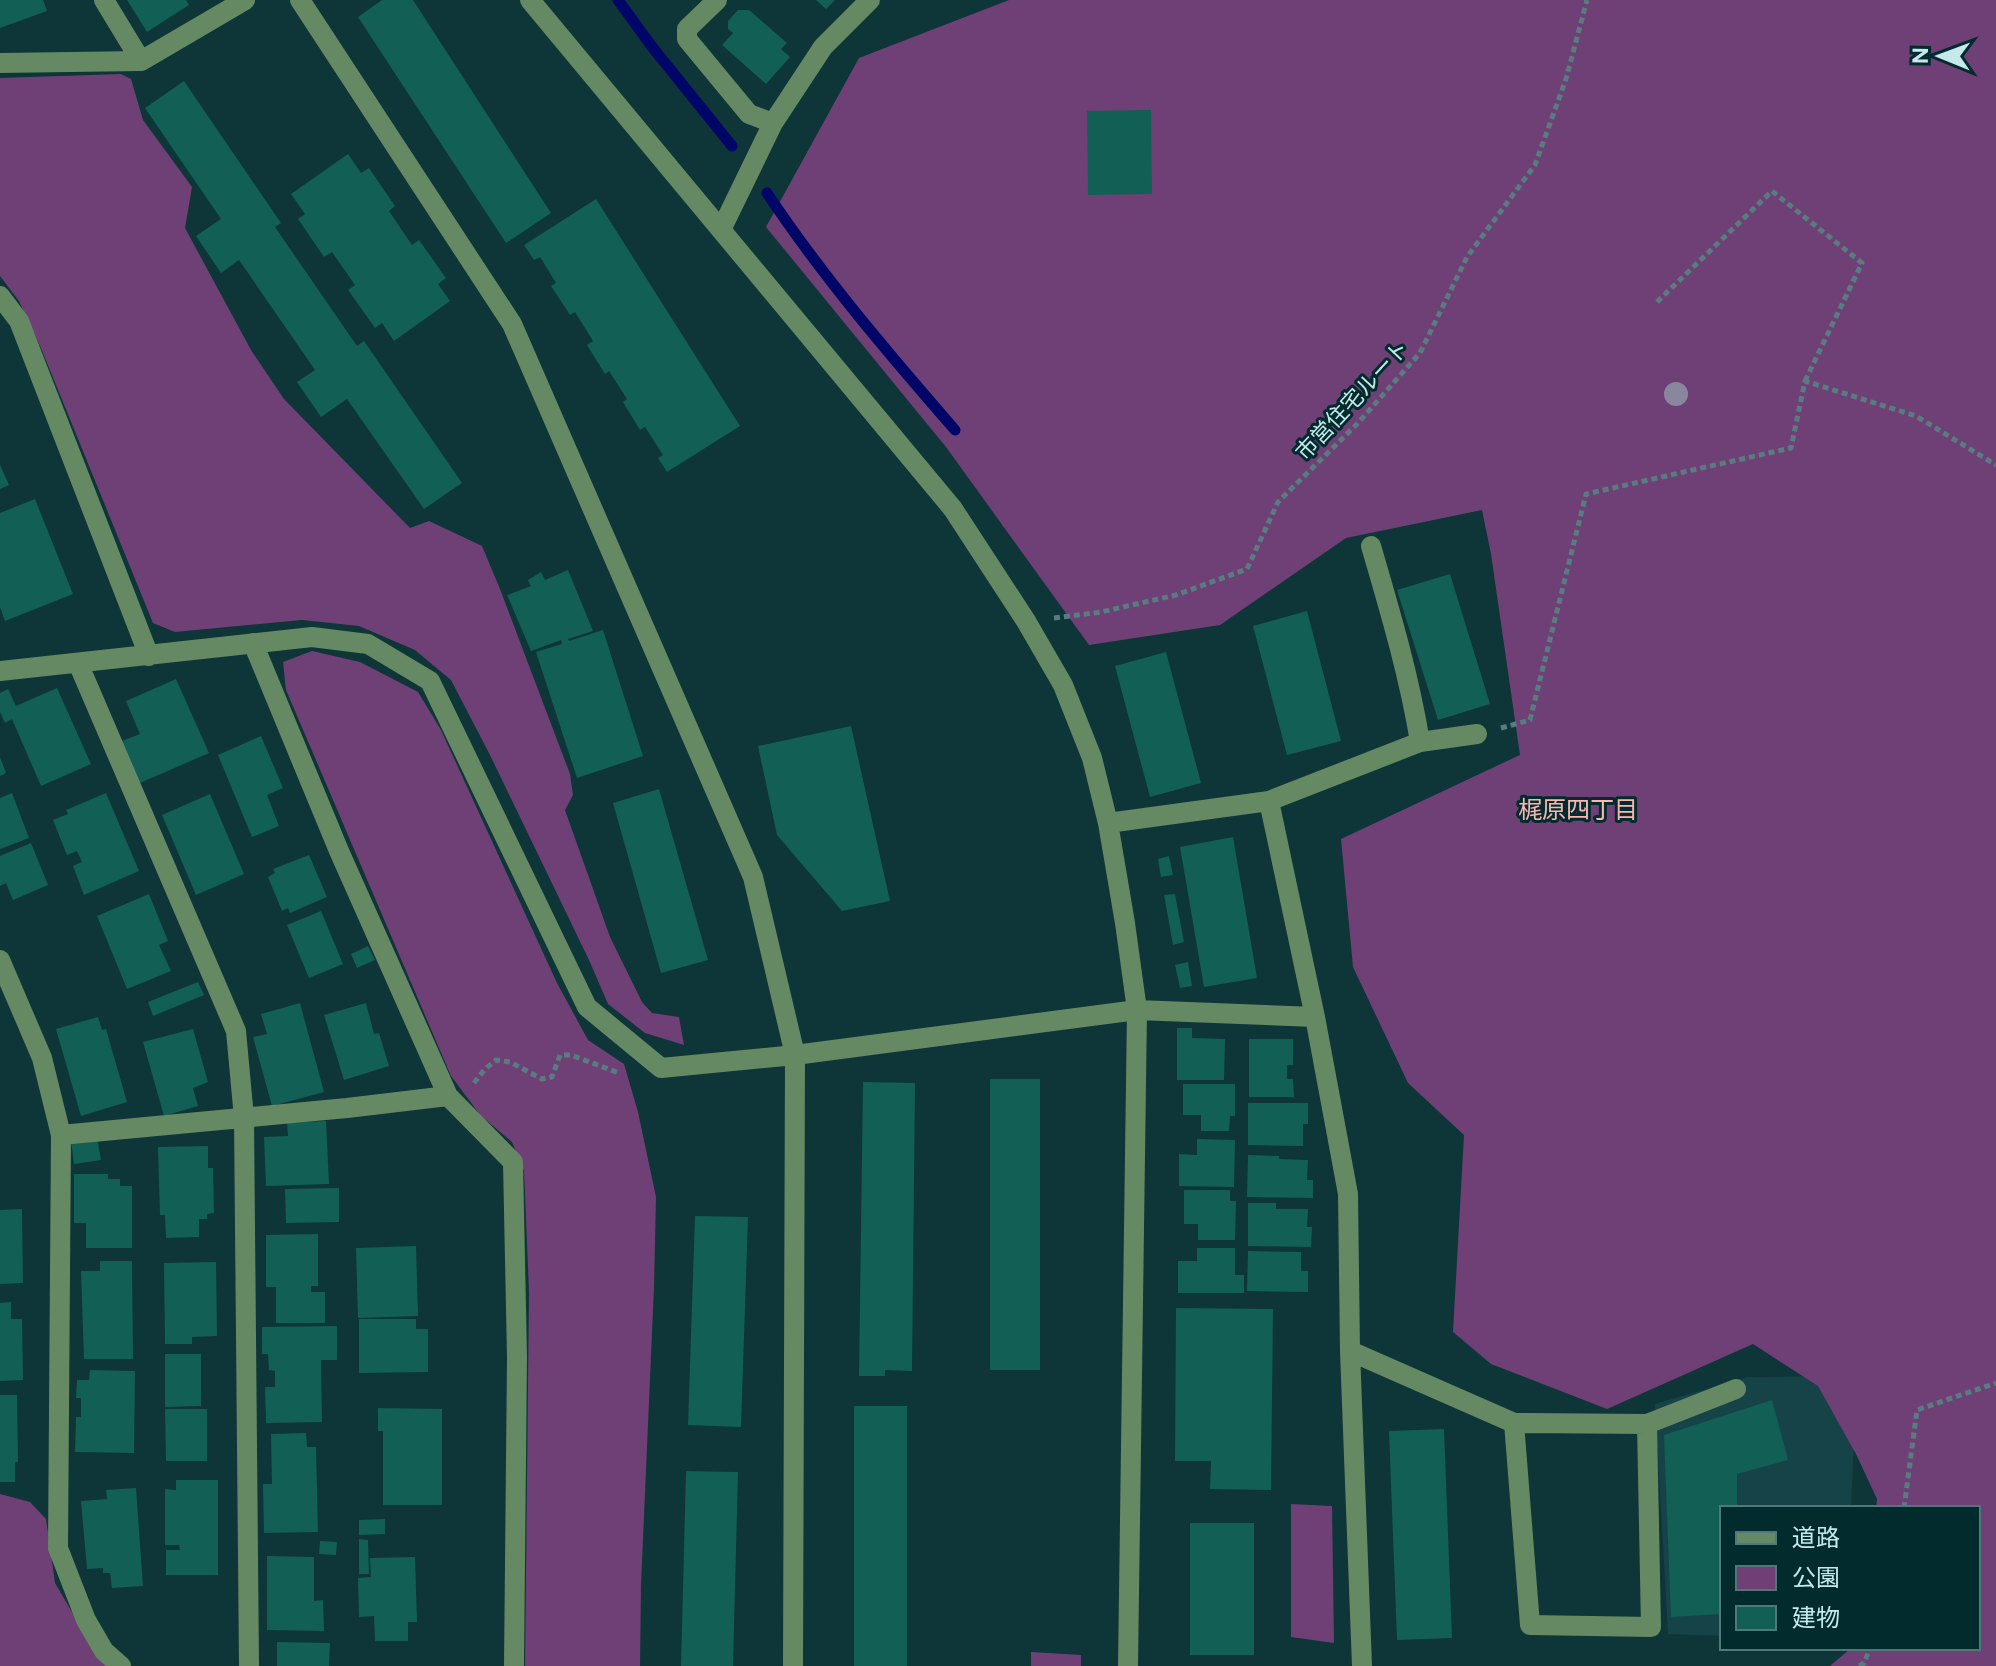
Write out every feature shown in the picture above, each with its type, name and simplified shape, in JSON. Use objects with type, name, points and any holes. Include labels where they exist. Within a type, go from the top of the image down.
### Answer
[{"type":"street","points":[[104,0],[141,61]]},
{"type":"street","points":[[0,63],[141,61],[245,0]]},
{"type":"street","points":[[300,0],[512,324],[753,877],[795,1055],[793,1666]]},
{"type":"street","points":[[530,0],[953,509],[1026,621],[1063,685],[1092,758],[1108,823],[1137,1010],[1128,1666]]},
{"type":"street","points":[[717,0],[687,29],[687,39],[749,114],[773,123]]},
{"type":"street","points":[[721,230],[773,123],[823,47],[870,0]]},
{"type":"street","points":[[0,296],[19,321],[149,656]]},
{"type":"street","points":[[1371,546],[1413,699],[1420,742]]},
{"type":"street","points":[[0,671],[312,637],[368,644],[430,681],[587,1007],[661,1068],[795,1055],[1137,1010],[1315,1017]]},
{"type":"street","points":[[253,643],[339,851],[448,1096],[513,1162],[517,1357],[514,1666]]},
{"type":"street","points":[[78,663],[236,1031],[244,1118],[249,1666]]},
{"type":"street","points":[[1108,823],[1269,801],[1420,742],[1477,734]]},
{"type":"street","points":[[1269,801],[1315,1017],[1348,1194],[1350,1351],[1362,1666]]},
{"type":"street","points":[[0,960],[42,1058],[61,1135],[58,1548],[86,1620],[104,1651],[121,1666]]},
{"type":"street","points":[[61,1135],[448,1096]]},
{"type":"street","points":[[1350,1351],[1514,1423],[1647,1424],[1736,1389]]},
{"type":"street","points":[[1514,1423],[1530,1625],[1651,1627],[1647,1424]]},
{"type":"path","name":"市営住宅ルート","points":[[1026,621],[1101,612],[1176,595],[1247,569],[1278,502],[1357,424],[1420,353],[1467,257],[1535,165],[1566,79],[1587,0]]},
{"type":"path","points":[[1477,734],[1530,720],[1586,494],[1791,448],[1805,381],[1862,263],[1772,191],[1657,302]]},
{"type":"path","points":[[1805,381],[1916,416],[1996,465]]},
{"type":"path","points":[[448,1096],[461,1094],[496,1060],[510,1062],[542,1079],[552,1077],[560,1055],[596,1063],[634,1080],[649,1080],[661,1068]]},
{"type":"path","points":[[1904,1506],[1917,1410],[1996,1383]]},
{"type":"shaded area","points":[[1857,1376],[1851,1506],[1720,1506],[1720,1636],[1668,1634],[1655,1404],[1748,1377]]},
{"type":"green space","points":[[1009,0],[1996,0],[1996,1666],[1830,1666],[1849,1650],[1980,1650],[1980,1506],[1876,1506],[1877,1499],[1856,1454],[1818,1386],[1753,1344],[1607,1409],[1491,1364],[1453,1332],[1464,1135],[1408,1083],[1353,967],[1341,839],[1520,755],[1482,510],[1346,538],[1220,625],[1089,645],[946,447],[766,227],[859,58]]},
{"type":"green space","points":[[121,74],[131,79],[143,120],[192,187],[185,228],[251,350],[284,399],[410,528],[429,521],[482,546],[570,774],[573,795],[565,810],[610,937],[642,1002],[652,1013],[679,1017],[684,1045],[645,1033],[608,1004],[451,680],[415,650],[359,626],[302,620],[175,632],[153,623],[41,348],[19,301],[0,276],[0,78]]},
{"type":"green space","points":[[312,651],[360,662],[418,692],[441,730],[557,983],[588,1040],[624,1064],[656,1197],[640,1666],[525,1666],[529,1292],[524,1171],[512,1142],[481,1116],[451,1076],[286,690],[283,662]]},
{"type":"green space","points":[[0,1494],[30,1502],[46,1519],[55,1583],[100,1660],[107,1666],[0,1666]]},
{"type":"green space","points":[[1291,1504],[1332,1506],[1334,1643],[1291,1637]]},
{"type":"green space","points":[[1031,1652],[1081,1655],[1081,1666],[1031,1666]]},
{"type":"building","points":[[0,0],[43,0],[47,11],[0,28]]},
{"type":"building","points":[[127,0],[186,0],[189,5],[147,32]]},
{"type":"building","points":[[382,0],[413,0],[551,213],[506,243],[358,17]]},
{"type":"building","points":[[816,0],[835,0],[826,9]]},
{"type":"building","points":[[738,10],[749,10],[787,43],[781,49],[790,57],[766,84],[722,45],[733,33],[728,29],[728,21]]},
{"type":"building","points":[[184,81],[281,223],[275,227],[357,346],[364,341],[462,483],[424,509],[347,399],[321,417],[297,382],[315,370],[239,260],[221,273],[196,236],[221,219],[145,108]]},
{"type":"building","points":[[1151,110],[1152,194],[1088,195],[1087,111]]},
{"type":"building","points":[[348,154],[361,173],[369,168],[395,206],[389,211],[412,245],[419,240],[446,278],[438,284],[450,301],[394,341],[382,323],[375,328],[348,290],[355,285],[332,252],[324,257],[298,219],[305,214],[291,194]]},
{"type":"building","points":[[596,199],[740,426],[667,472],[658,458],[663,455],[645,427],[640,430],[623,402],[627,399],[609,371],[605,374],[587,345],[593,341],[575,312],[570,315],[551,286],[556,283],[540,257],[534,260],[524,245]]},
{"type":"building","points":[[0,465],[9,485],[0,489]]},
{"type":"building","points":[[35,499],[73,594],[5,621],[0,607],[0,513]]},
{"type":"building","points":[[568,570],[593,631],[568,639],[603,630],[643,756],[577,778],[536,652],[562,644],[561,640],[531,651],[507,595],[531,586],[528,580],[541,572],[545,580]]},
{"type":"building","points":[[1450,574],[1490,704],[1438,720],[1397,590]]},
{"type":"building","points":[[1307,611],[1341,741],[1287,755],[1253,626]]},
{"type":"building","points":[[1166,652],[1201,783],[1150,797],[1115,666]]},
{"type":"building","points":[[176,679],[209,753],[140,783],[122,741],[140,734],[126,701]]},
{"type":"building","points":[[57,688],[91,764],[41,786],[12,719],[5,723],[0,712],[0,693],[8,689],[16,706]]},
{"type":"building","points":[[851,726],[890,901],[842,911],[777,835],[758,746]]},
{"type":"building","points":[[261,736],[283,788],[267,795],[279,826],[252,837],[218,755]]},
{"type":"building","points":[[0,757],[6,773],[0,776]]},
{"type":"building","points":[[659,789],[708,960],[661,973],[613,803]]},
{"type":"building","points":[[12,793],[29,838],[0,849],[0,798]]},
{"type":"building","points":[[106,793],[139,871],[84,895],[73,866],[82,862],[77,851],[67,855],[53,820],[68,814],[66,810]]},
{"type":"building","points":[[210,794],[244,874],[196,895],[162,815]]},
{"type":"building","points":[[1233,837],[1257,978],[1204,987],[1180,847]]},
{"type":"building","points":[[31,843],[48,885],[13,900],[6,883],[0,886],[0,856]]},
{"type":"building","points":[[309,855],[327,897],[290,913],[288,908],[282,911],[268,877],[275,873],[273,869]]},
{"type":"building","points":[[1169,856],[1173,875],[1161,877],[1158,859]]},
{"type":"building","points":[[149,894],[168,941],[159,945],[171,971],[127,989],[97,916]]},
{"type":"building","points":[[1175,894],[1184,942],[1173,945],[1164,895]]},
{"type":"building","points":[[321,911],[343,964],[309,978],[287,925]]},
{"type":"building","points":[[368,946],[375,960],[357,968],[351,954]]},
{"type":"building","points":[[1188,962],[1192,986],[1180,988],[1175,965]]},
{"type":"building","points":[[198,982],[204,995],[153,1016],[148,1002]]},
{"type":"building","points":[[300,1003],[324,1092],[272,1106],[253,1037],[267,1034],[261,1014]]},
{"type":"building","points":[[366,1003],[374,1034],[379,1033],[389,1066],[344,1080],[324,1015]]},
{"type":"building","points":[[98,1017],[102,1030],[106,1029],[127,1102],[81,1116],[56,1029]]},
{"type":"building","points":[[1177,1028],[1192,1028],[1192,1038],[1225,1039],[1224,1080],[1177,1080]]},
{"type":"building","points":[[193,1029],[208,1082],[193,1088],[198,1106],[164,1116],[143,1042]]},
{"type":"building","points":[[1249,1039],[1293,1039],[1293,1065],[1287,1065],[1287,1079],[1293,1079],[1294,1097],[1249,1097]]},
{"type":"building","points":[[990,1079],[1040,1079],[1040,1370],[990,1370]]},
{"type":"building","points":[[863,1082],[915,1083],[912,1371],[885,1370],[885,1376],[859,1376]]},
{"type":"building","points":[[1183,1084],[1235,1084],[1235,1116],[1230,1116],[1229,1131],[1201,1131],[1201,1115],[1183,1115]]},
{"type":"building","points":[[1248,1103],[1308,1103],[1308,1124],[1303,1124],[1303,1146],[1248,1145]]},
{"type":"building","points":[[326,1121],[329,1184],[266,1186],[264,1137],[288,1136],[287,1123]]},
{"type":"building","points":[[97,1137],[101,1160],[74,1164],[71,1141]]},
{"type":"building","points":[[1197,1139],[1235,1140],[1234,1187],[1179,1186],[1179,1154],[1197,1155]]},
{"type":"building","points":[[208,1146],[208,1168],[213,1168],[214,1213],[207,1214],[207,1219],[199,1219],[199,1237],[166,1238],[165,1215],[160,1215],[158,1147]]},
{"type":"building","points":[[1248,1155],[1308,1160],[1307,1180],[1313,1180],[1313,1198],[1247,1197]]},
{"type":"building","points":[[74,1174],[108,1174],[108,1179],[120,1179],[120,1186],[132,1186],[132,1248],[86,1248],[86,1223],[74,1223]]},
{"type":"building","points":[[339,1188],[339,1222],[286,1223],[285,1189]]},
{"type":"building","points":[[1184,1190],[1230,1190],[1230,1201],[1236,1201],[1235,1240],[1198,1240],[1198,1224],[1184,1224]]},
{"type":"building","points":[[1248,1203],[1276,1203],[1276,1209],[1308,1209],[1307,1227],[1312,1227],[1311,1247],[1248,1246]]},
{"type":"building","points":[[22,1209],[23,1283],[0,1284],[0,1210]]},
{"type":"building","points":[[695,1216],[748,1217],[741,1427],[688,1425]]},
{"type":"building","points":[[318,1234],[318,1286],[311,1286],[311,1292],[325,1292],[325,1323],[276,1323],[276,1287],[266,1287],[266,1235]]},
{"type":"building","points":[[416,1246],[418,1316],[358,1318],[356,1248]]},
{"type":"building","points":[[1197,1248],[1235,1248],[1235,1275],[1244,1275],[1244,1293],[1178,1293],[1178,1261],[1197,1261]]},
{"type":"building","points":[[1248,1251],[1301,1252],[1301,1271],[1308,1271],[1308,1292],[1247,1291]]},
{"type":"building","points":[[100,1261],[132,1261],[133,1359],[84,1359],[81,1271],[100,1271]]},
{"type":"building","points":[[216,1262],[217,1336],[192,1337],[192,1344],[165,1344],[164,1263]]},
{"type":"building","points":[[11,1302],[11,1319],[22,1319],[23,1380],[0,1381],[0,1303]]},
{"type":"building","points":[[1176,1308],[1273,1309],[1271,1490],[1210,1489],[1211,1461],[1175,1461]]},
{"type":"building","points":[[359,1319],[416,1319],[416,1329],[428,1329],[428,1372],[359,1373]]},
{"type":"building","points":[[337,1326],[337,1360],[321,1360],[322,1422],[266,1423],[265,1387],[275,1387],[275,1371],[269,1370],[268,1354],[262,1354],[262,1327]]},
{"type":"building","points":[[165,1354],[201,1354],[201,1406],[165,1407]]},
{"type":"building","points":[[90,1370],[135,1371],[134,1453],[75,1452],[76,1417],[81,1417],[81,1398],[76,1398],[77,1380],[89,1380]]},
{"type":"building","points":[[0,1395],[17,1395],[18,1462],[15,1462],[15,1482],[0,1482]]},
{"type":"building","points":[[1772,1400],[1788,1460],[1737,1474],[1737,1506],[1720,1506],[1720,1614],[1671,1617],[1664,1435]]},
{"type":"building","points":[[854,1406],[907,1406],[907,1666],[854,1666]]},
{"type":"building","points":[[378,1408],[442,1409],[442,1505],[383,1505],[383,1431],[378,1431]]},
{"type":"building","points":[[165,1409],[207,1409],[207,1461],[166,1461]]},
{"type":"building","points":[[1444,1429],[1452,1638],[1397,1640],[1389,1431]]},
{"type":"building","points":[[306,1433],[307,1447],[316,1447],[318,1532],[264,1533],[263,1484],[272,1484],[271,1434]]},
{"type":"building","points":[[686,1471],[738,1472],[733,1666],[681,1666]]},
{"type":"building","points":[[176,1480],[218,1480],[218,1575],[166,1575],[166,1550],[180,1550],[179,1545],[165,1545],[165,1489],[176,1490]]},
{"type":"building","points":[[136,1488],[143,1586],[112,1588],[110,1573],[103,1573],[103,1568],[87,1569],[81,1501],[107,1499],[106,1490]]},
{"type":"building","points":[[385,1519],[385,1534],[359,1535],[359,1520]]},
{"type":"building","points":[[1190,1523],[1254,1523],[1254,1655],[1190,1655]]},
{"type":"building","points":[[359,1539],[368,1540],[369,1574],[359,1574]]},
{"type":"building","points":[[320,1541],[337,1542],[336,1555],[319,1554]]},
{"type":"building","points":[[267,1556],[314,1557],[314,1601],[323,1600],[324,1631],[267,1630]]},
{"type":"building","points":[[415,1557],[417,1622],[408,1622],[408,1641],[375,1641],[374,1616],[359,1617],[358,1578],[371,1577],[370,1558]]},
{"type":"building","points":[[277,1642],[330,1643],[329,1666],[277,1666]]},
{"type":"waterway","points":[[618,0],[732,146]]},
{"type":"waterway","points":[[767,193],[834,285],[955,430]]},
{"type":"district","name":"梶原四丁目","points":[[1578,810]]}]
